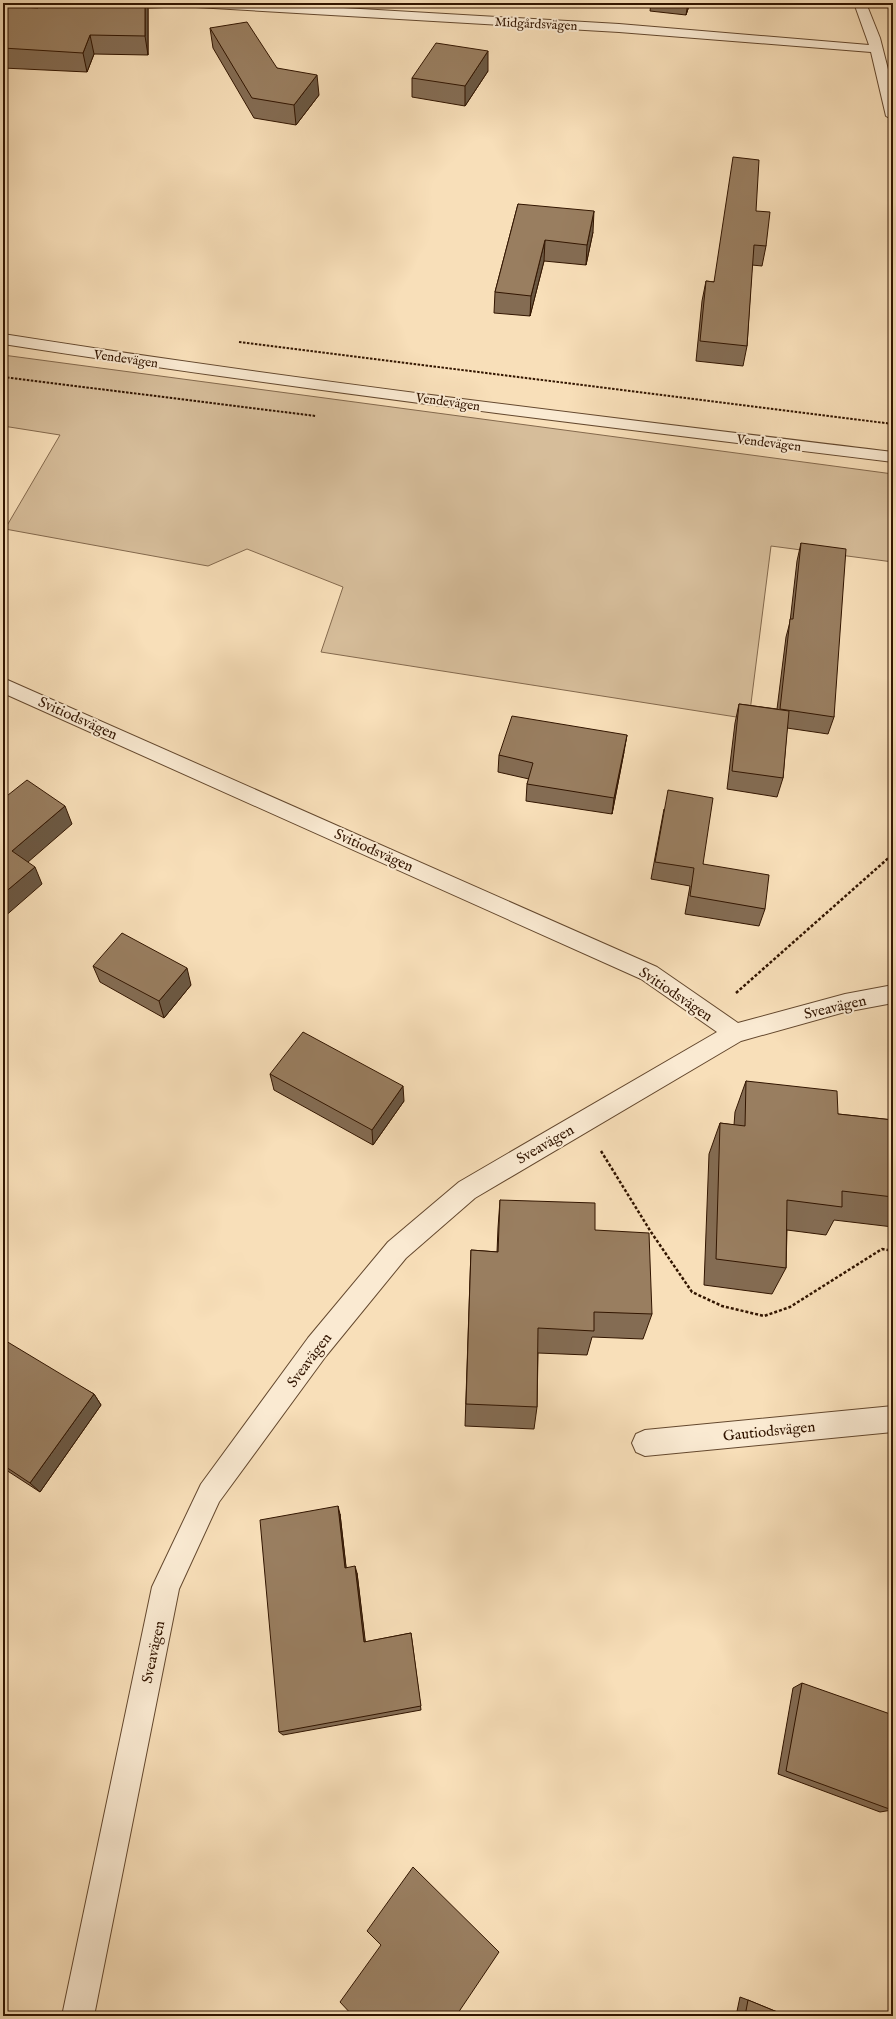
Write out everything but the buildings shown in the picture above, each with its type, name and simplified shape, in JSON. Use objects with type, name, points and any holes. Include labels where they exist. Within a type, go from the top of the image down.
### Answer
[{"type":"street","points":[[102,6],[164,3]]},
{"type":"street","name":"Midgårdsvägen","points":[[196,3],[879,42]]},
{"type":"street","points":[[860,3],[879,42],[893,116]]},
{"type":"street","name":"Vendevägen","points":[[3,339],[137,360],[546,414],[893,457]]},
{"type":"street","name":"Svitiodsvägen","points":[[3,685],[649,973],[735,1033]]},
{"type":"street","name":"Sveavägen","points":[[78,2016],[166,1587],[210,1493],[318,1347],[397,1250],[467,1190],[735,1033],[845,1003],[893,994]]},
{"type":"street","name":"Gautiodsvägen","points":[[645,1443],[893,1419]]},
{"type":"path","points":[[233,342],[893,424]]},
{"type":"path","points":[[709,1016],[893,854]]},
{"type":"path","points":[[583,1122],[651,1232],[692,1292],[722,1306],[764,1316],[790,1307],[882,1249],[893,1251]]},
{"type":"shaded area","points":[[3,355],[893,474],[893,562],[771,546],[749,719],[321,652],[343,587],[247,549],[208,566],[5,529],[60,435],[3,426]]}]
